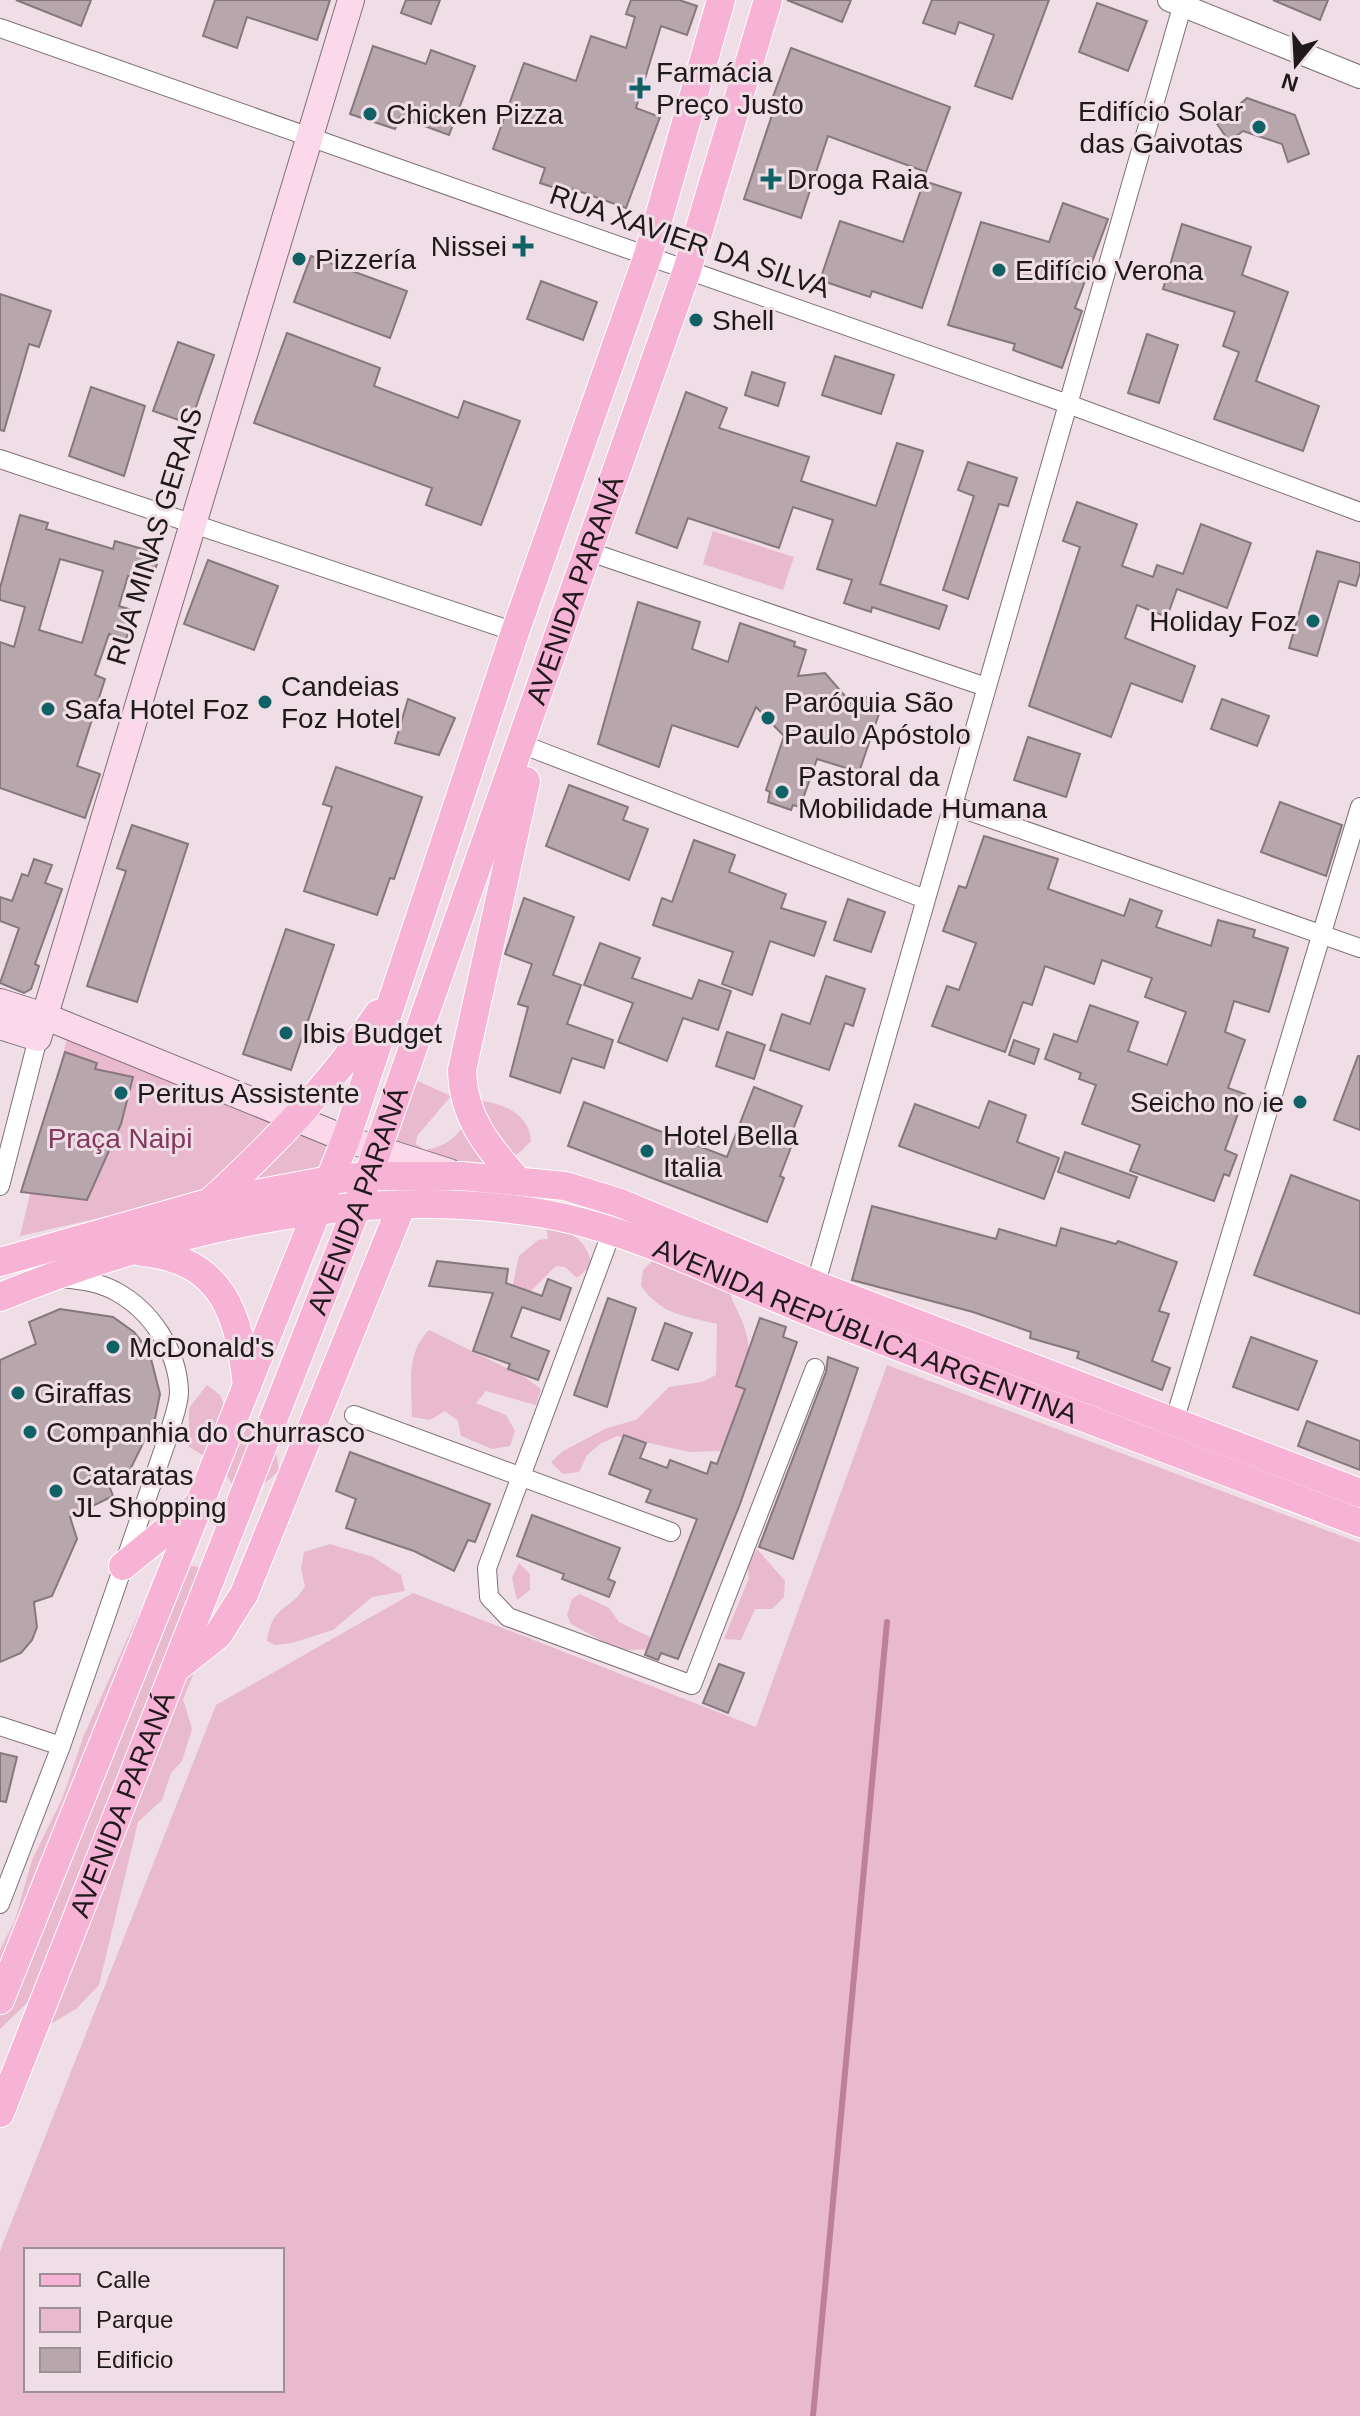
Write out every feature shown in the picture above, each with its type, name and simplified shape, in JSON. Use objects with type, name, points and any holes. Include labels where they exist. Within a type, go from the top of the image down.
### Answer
[{"type":"main road","name":"RUA MINAS GERAIS","points":[[41,1027],[190,525],[351,0]]},
{"type":"main road","name":"AVENIDA PARANÁ","points":[[0,2000],[346,1139],[515,632],[648,255],[721,0]]},
{"type":"main road","name":"AVENIDA PARANÁ","points":[[0,2113],[357,1207],[541,695],[687,270],[768,0]]},
{"type":"main road","points":[[517,1180],[487,1147],[472,1122],[462,1094],[462,1070],[534,749],[541,695]]},
{"type":"main road","points":[[208,1203],[296,1119],[350,1057],[402,978]]},
{"type":"main road","name":"AVENIDA REPÚBLICA ARGENTINA","points":[[0,1002],[41,1027],[346,1139],[462,1176]]},
{"type":"main road","name":"AVENIDA REPÚBLICA ARGENTINA","points":[[0,1026],[41,1027]]},
{"type":"main road","name":"AVENIDA REPÚBLICA ARGENTINA","points":[[0,1262],[208,1203],[330,1180],[368,1176],[462,1176],[565,1186],[620,1203],[812,1298],[1360,1523]]},
{"type":"main road","name":"AVENIDA REPÚBLICA ARGENTINA","points":[[0,1297],[50,1276],[133,1251],[233,1226],[318,1211],[402,1205],[485,1207],[542,1214],[612,1231],[812,1298],[1174,1422],[1360,1493]]},
{"type":"main road","points":[[178,1666],[218,1635],[244,1594],[402,1205]]},
{"type":"main road","points":[[133,1251],[178,1258],[219,1290],[238,1323],[247,1390]]},
{"type":"main road","points":[[123,1566],[202,1501]]},
{"type":"street","points":[[812,1298],[1068,404],[1179,2],[1360,77]]},
{"type":"street","name":"RUA XAVIER DA SILVA","points":[[0,28],[1068,404],[1360,512]]},
{"type":"street","points":[[0,459],[515,632]]},
{"type":"street","points":[[590,552],[986,687]]},
{"type":"street","points":[[534,749],[925,899]]},
{"type":"street","points":[[952,805],[1360,948]]},
{"type":"street","points":[[1174,1422],[1360,807]]},
{"type":"street","name":"RUA MINAS GERAIS","points":[[0,1186],[41,1027]]},
{"type":"street","points":[[612,1231],[487,1568],[489,1597],[508,1617],[692,1685],[815,1368]]},
{"type":"street","points":[[0,1904],[61,1746],[179,1393],[169,1346],[147,1316],[116,1291],[94,1282],[50,1276]]},
{"type":"street","points":[[354,1415],[671,1532]]},
{"type":"street","points":[[0,1726],[61,1746]]},
{"type":"green space","points":[[713,531],[794,557],[783,590],[703,564]]},
{"type":"green space","name":"Praça Naipi","points":[[67,1038],[329,1140],[319,1168],[20,1236]]},
{"type":"green space","points":[[411,1078],[451,1096],[417,1136],[416,1144],[425,1150],[444,1144],[458,1133],[475,1100],[504,1107],[519,1116],[529,1131],[531,1141],[519,1153],[483,1171],[400,1146],[394,1138]]},
{"type":"green space","points":[[626,1217],[726,1279],[747,1337],[747,1380],[723,1451],[690,1452],[617,1436],[587,1455],[579,1472],[563,1474],[551,1462],[563,1451],[607,1428],[636,1420],[669,1387],[702,1382],[716,1375],[717,1324],[675,1313],[649,1296],[641,1286],[643,1270],[657,1257],[627,1225]]},
{"type":"green space","points":[[546,1227],[576,1238],[586,1249],[592,1265],[577,1278],[565,1267],[556,1266],[530,1292],[512,1288],[519,1256],[538,1240],[548,1239]]},
{"type":"green space","points":[[429,1330],[525,1377],[541,1389],[536,1405],[486,1391],[476,1403],[506,1415],[515,1431],[510,1446],[492,1449],[461,1436],[458,1421],[445,1411],[430,1420],[412,1417],[413,1360],[421,1339]]},
{"type":"green space","points":[[887,1365],[1360,1543],[1360,2416],[0,2416],[0,2251],[216,1705],[413,1593],[756,1727]]},
{"type":"green space","points":[[207,1385],[220,1395],[226,1411],[250,1421],[270,1438],[279,1471],[259,1488],[235,1489],[220,1465],[189,1447],[189,1408]]},
{"type":"green space","points":[[330,1544],[373,1557],[401,1575],[405,1591],[372,1597],[333,1630],[292,1643],[275,1645],[267,1641],[273,1620],[305,1586],[301,1569],[304,1552]]},
{"type":"green space","points":[[757,1549],[785,1581],[784,1597],[772,1609],[755,1609],[741,1640],[724,1639],[749,1578],[747,1563]]},
{"type":"green space","points":[[177,1562],[205,1569],[208,1639],[183,1699],[192,1729],[182,1761],[171,1773],[162,1800],[138,1822],[99,1985],[76,2009],[47,2026],[32,1998],[0,2029],[0,1950],[15,1920],[32,1860],[62,1799],[84,1735],[138,1615],[152,1587]]},
{"type":"green space","points":[[519,1563],[530,1574],[530,1590],[517,1600],[512,1578]]},
{"type":"green space","points":[[580,1594],[609,1608],[619,1622],[658,1641],[655,1649],[619,1650],[571,1624],[567,1615],[572,1599]]},
{"type":"building","points":[[16,0],[91,0],[81,26]]},
{"type":"building","points":[[215,0],[330,0],[317,40],[247,17],[237,48],[203,36]]},
{"type":"building","points":[[406,0],[440,0],[431,24],[401,13]]},
{"type":"building","points":[[631,0],[679,0],[697,6],[687,35],[661,26],[636,108],[660,117],[626,208],[573,189],[571,193],[540,183],[545,168],[493,149],[524,63],[576,81],[591,36],[626,48],[635,17],[626,14]]},
{"type":"building","points":[[787,0],[851,0],[842,22]]},
{"type":"building","points":[[932,0],[1049,0],[1012,99],[975,86],[994,35],[959,22],[955,34],[923,23]]},
{"type":"building","points":[[1273,0],[1328,0],[1320,20]]},
{"type":"building","points":[[1097,3],[1147,21],[1128,71],[1079,52]]},
{"type":"building","points":[[373,46],[426,64],[431,50],[475,66],[449,135],[400,117],[395,129],[350,114]]},
{"type":"building","points":[[791,48],[950,107],[926,172],[828,136],[801,218],[744,199],[772,115],[767,113]]},
{"type":"building","name":"Edifício Solar das Gaivotas","points":[[1247,98],[1295,115],[1309,154],[1288,162],[1282,144],[1243,131],[1229,141],[1217,124]]},
{"type":"building","points":[[924,181],[961,193],[922,308],[872,291],[870,297],[820,280],[840,221],[903,242]]},
{"type":"building","points":[[1063,203],[1108,219],[1075,308],[1082,311],[1062,368],[1013,350],[1015,344],[948,325],[981,222],[1049,242]]},
{"type":"building","points":[[1182,224],[1251,247],[1242,275],[1288,292],[1256,381],[1319,406],[1303,451],[1214,419],[1239,352],[1223,346],[1235,312],[1163,289]]},
{"type":"building","points":[[311,256],[407,291],[390,338],[294,302]]},
{"type":"building","points":[[541,281],[597,302],[583,340],[527,319]]},
{"type":"building","points":[[0,294],[51,311],[39,347],[29,344],[4,431],[0,430]]},
{"type":"building","points":[[287,333],[380,368],[374,386],[458,418],[464,401],[520,421],[481,525],[426,505],[432,488],[254,423]]},
{"type":"building","points":[[1147,334],[1178,345],[1159,403],[1128,393]]},
{"type":"building","points":[[178,342],[214,355],[190,424],[153,411]]},
{"type":"building","points":[[835,356],[894,375],[881,414],[822,395]]},
{"type":"building","points":[[752,372],[785,383],[778,406],[745,395]]},
{"type":"building","points":[[91,387],[145,406],[124,476],[69,456]]},
{"type":"building","points":[[686,392],[727,408],[719,428],[809,457],[801,481],[876,506],[897,443],[923,451],[880,584],[947,606],[939,629],[872,607],[871,612],[844,603],[852,580],[817,569],[833,520],[793,507],[779,548],[688,518],[677,548],[636,533]]},
{"type":"building","points":[[968,462],[1017,478],[1008,506],[999,504],[968,599],[943,590],[974,496],[958,490]]},
{"type":"building","points":[[1077,502],[1137,524],[1122,566],[1153,577],[1157,565],[1183,574],[1201,524],[1251,543],[1227,608],[1177,589],[1167,617],[1137,605],[1125,638],[1195,666],[1182,702],[1131,683],[1111,737],[1029,706],[1080,547],[1063,541]]},
{"type":"building","points":[[20,515],[48,523],[46,529],[113,549],[115,541],[160,554],[151,583],[128,576],[119,606],[135,611],[126,639],[109,634],[95,675],[105,679],[77,766],[100,774],[85,818],[0,788],[0,642],[14,647],[25,607],[0,600],[0,588]],"holes":[[[60,559],[103,571],[82,643],[39,630]]]},
{"type":"building","points":[[1317,551],[1360,563],[1360,572],[1356,586],[1339,581],[1317,656],[1289,648]]},
{"type":"building","points":[[208,560],[278,586],[254,650],[184,624]]},
{"type":"building","points":[[638,602],[700,622],[692,649],[728,662],[740,623],[795,642],[794,646],[806,650],[798,676],[825,673],[858,711],[862,696],[883,702],[859,772],[817,759],[800,807],[793,805],[791,810],[768,802],[770,792],[766,790],[784,736],[756,707],[738,747],[672,725],[659,767],[598,744]]},
{"type":"building","points":[[408,699],[455,718],[439,755],[395,743]]},
{"type":"building","points":[[1222,699],[1269,716],[1257,746],[1211,729]]},
{"type":"building","points":[[1028,737],[1080,754],[1066,797],[1014,780]]},
{"type":"building","points":[[336,767],[422,797],[394,879],[390,878],[377,915],[304,891],[332,807],[323,804]]},
{"type":"building","points":[[569,785],[628,807],[623,820],[648,829],[629,880],[546,846]]},
{"type":"building","points":[[1280,802],[1342,825],[1326,876],[1261,852]]},
{"type":"building","points":[[132,825],[188,844],[137,1002],[87,986],[126,871],[117,868]]},
{"type":"building","points":[[984,836],[1058,859],[1048,889],[1124,916],[1130,899],[1162,911],[1156,927],[1211,946],[1218,920],[1255,930],[1253,937],[1288,948],[1269,1012],[1234,1001],[1225,1032],[1245,1040],[1228,1088],[1245,1094],[1225,1150],[1237,1155],[1229,1176],[1224,1174],[1214,1201],[1130,1171],[1140,1145],[1082,1124],[1096,1085],[1079,1079],[1081,1073],[1045,1059],[1054,1034],[1077,1042],[1090,1005],[1138,1022],[1128,1051],[1167,1065],[1186,1012],[1145,997],[1152,978],[1102,960],[1094,984],[1045,966],[1032,1005],[1023,1002],[1005,1052],[932,1026],[947,986],[959,990],[976,943],[943,931],[959,886],[966,888]]},
{"type":"building","points":[[694,840],[735,855],[729,872],[786,894],[781,908],[826,922],[814,956],[770,941],[752,995],[722,984],[733,952],[653,925],[662,898],[672,902]]},
{"type":"building","points":[[34,859],[52,865],[45,883],[62,889],[35,964],[39,966],[31,989],[24,993],[0,983],[19,928],[0,921],[0,897],[12,901],[22,874],[28,876]]},
{"type":"building","points":[[524,898],[574,917],[553,975],[581,985],[567,1024],[613,1040],[604,1068],[572,1058],[560,1093],[510,1076],[528,1007],[518,1004],[532,964],[505,954]]},
{"type":"building","points":[[848,899],[885,912],[871,952],[834,940]]},
{"type":"building","points":[[286,929],[334,945],[291,1070],[243,1054]]},
{"type":"building","points":[[600,943],[640,958],[632,978],[692,999],[699,980],[731,991],[718,1030],[683,1018],[667,1061],[618,1042],[633,1003],[584,985]]},
{"type":"building","points":[[826,976],[865,989],[853,1026],[845,1023],[829,1070],[770,1050],[782,1014],[810,1024]]},
{"type":"building","points":[[727,1032],[765,1045],[754,1079],[716,1066]]},
{"type":"building","points":[[1014,1040],[1039,1049],[1034,1064],[1009,1055]]},
{"type":"building","points":[[65,1052],[97,1063],[95,1069],[133,1077],[121,1124],[87,1200],[21,1192]]},
{"type":"building","points":[[1360,1056],[1360,1130],[1334,1120]]},
{"type":"building","name":"Hotel Bella Italia","points":[[754,1087],[802,1106],[780,1176],[784,1178],[767,1222],[568,1146],[584,1102],[727,1157]]},
{"type":"building","points":[[989,1101],[1026,1115],[1017,1142],[1059,1158],[1044,1199],[899,1146],[915,1104],[979,1128]]},
{"type":"building","points":[[1065,1152],[1137,1177],[1129,1198],[1058,1172]]},
{"type":"building","points":[[1291,1175],[1360,1201],[1360,1314],[1254,1275]]},
{"type":"building","points":[[872,1206],[996,1239],[999,1229],[1056,1246],[1061,1228],[1116,1244],[1118,1241],[1177,1262],[1159,1311],[1169,1314],[1152,1361],[1170,1368],[1162,1390],[1077,1358],[1079,1352],[1030,1338],[1031,1332],[973,1312],[852,1280]]},
{"type":"building","points":[[437,1261],[508,1269],[506,1283],[542,1296],[548,1279],[571,1288],[560,1320],[522,1307],[511,1337],[549,1351],[538,1380],[508,1369],[510,1364],[473,1351],[493,1293],[429,1286]]},
{"type":"building","points":[[608,1298],[636,1308],[607,1407],[574,1395]]},
{"type":"building","name":"Cataratas JL Shopping","points":[[60,1309],[113,1317],[134,1332],[149,1351],[160,1394],[155,1419],[126,1478],[109,1485],[113,1496],[70,1517],[77,1539],[52,1596],[34,1602],[37,1627],[32,1640],[21,1653],[0,1662],[0,1360],[36,1344],[29,1322]]},
{"type":"building","points":[[760,1318],[786,1327],[783,1337],[797,1342],[740,1504],[678,1659],[661,1653],[658,1660],[645,1655],[697,1519],[646,1502],[651,1490],[609,1474],[624,1435],[646,1443],[640,1458],[667,1468],[670,1460],[707,1474],[711,1462],[717,1464],[745,1389],[736,1386]]},
{"type":"building","points":[[665,1323],[692,1333],[678,1370],[652,1360]]},
{"type":"building","points":[[1251,1337],[1317,1361],[1298,1410],[1233,1387]]},
{"type":"building","points":[[828,1357],[858,1368],[793,1559],[759,1547],[826,1372]]},
{"type":"building","points":[[1307,1421],[1360,1441],[1360,1470],[1298,1446]]},
{"type":"building","points":[[350,1452],[490,1504],[475,1542],[468,1540],[454,1571],[414,1551],[346,1528],[356,1499],[336,1491]]},
{"type":"building","points":[[532,1515],[620,1548],[608,1579],[615,1582],[609,1597],[562,1579],[564,1574],[517,1556]]},
{"type":"building","points":[[719,1664],[744,1673],[728,1713],[703,1703]]},
{"type":"building","points":[[0,1753],[17,1757],[6,1802],[0,1801]]},
{"type":"waterway","points":[[813,2416],[887,1622]]},
{"type":"place","name":"Farmácia Preço Justo","points":[[640,88]]},
{"type":"place","name":"Chicken Pizza","points":[[370,114]]},
{"type":"place","name":"Edifício Solar das Gaivotas","points":[[1259,127]]},
{"type":"place","name":"Droga Raia","points":[[771,179]]},
{"type":"place","name":"Nissei","points":[[523,246]]},
{"type":"place","name":"Pizzería","points":[[299,259]]},
{"type":"place","name":"Edifício Verona","points":[[999,270]]},
{"type":"place","name":"Shell","points":[[696,320]]},
{"type":"place","name":"Holiday Foz","points":[[1313,621]]},
{"type":"place","name":"Candeias Foz Hotel","points":[[265,702]]},
{"type":"place","name":"Safa Hotel Foz","points":[[48,709]]},
{"type":"place","name":"Paróquia São Paulo Apóstolo","points":[[768,718]]},
{"type":"place","name":"Pastoral da Mobilidade Humana","points":[[782,792]]},
{"type":"place","name":"Ibis Budget","points":[[286,1033]]},
{"type":"place","name":"Peritus Assistente","points":[[121,1093]]},
{"type":"place","name":"Seicho no ie","points":[[1300,1102]]},
{"type":"place","name":"Hotel Bella Italia","points":[[647,1151]]},
{"type":"place","name":"McDonald's","points":[[113,1347]]},
{"type":"place","name":"Giraffas","points":[[18,1393]]},
{"type":"place","name":"Companhia do Churrasco","points":[[30,1432]]},
{"type":"place","name":"Cataratas JL Shopping","points":[[56,1491]]}]
